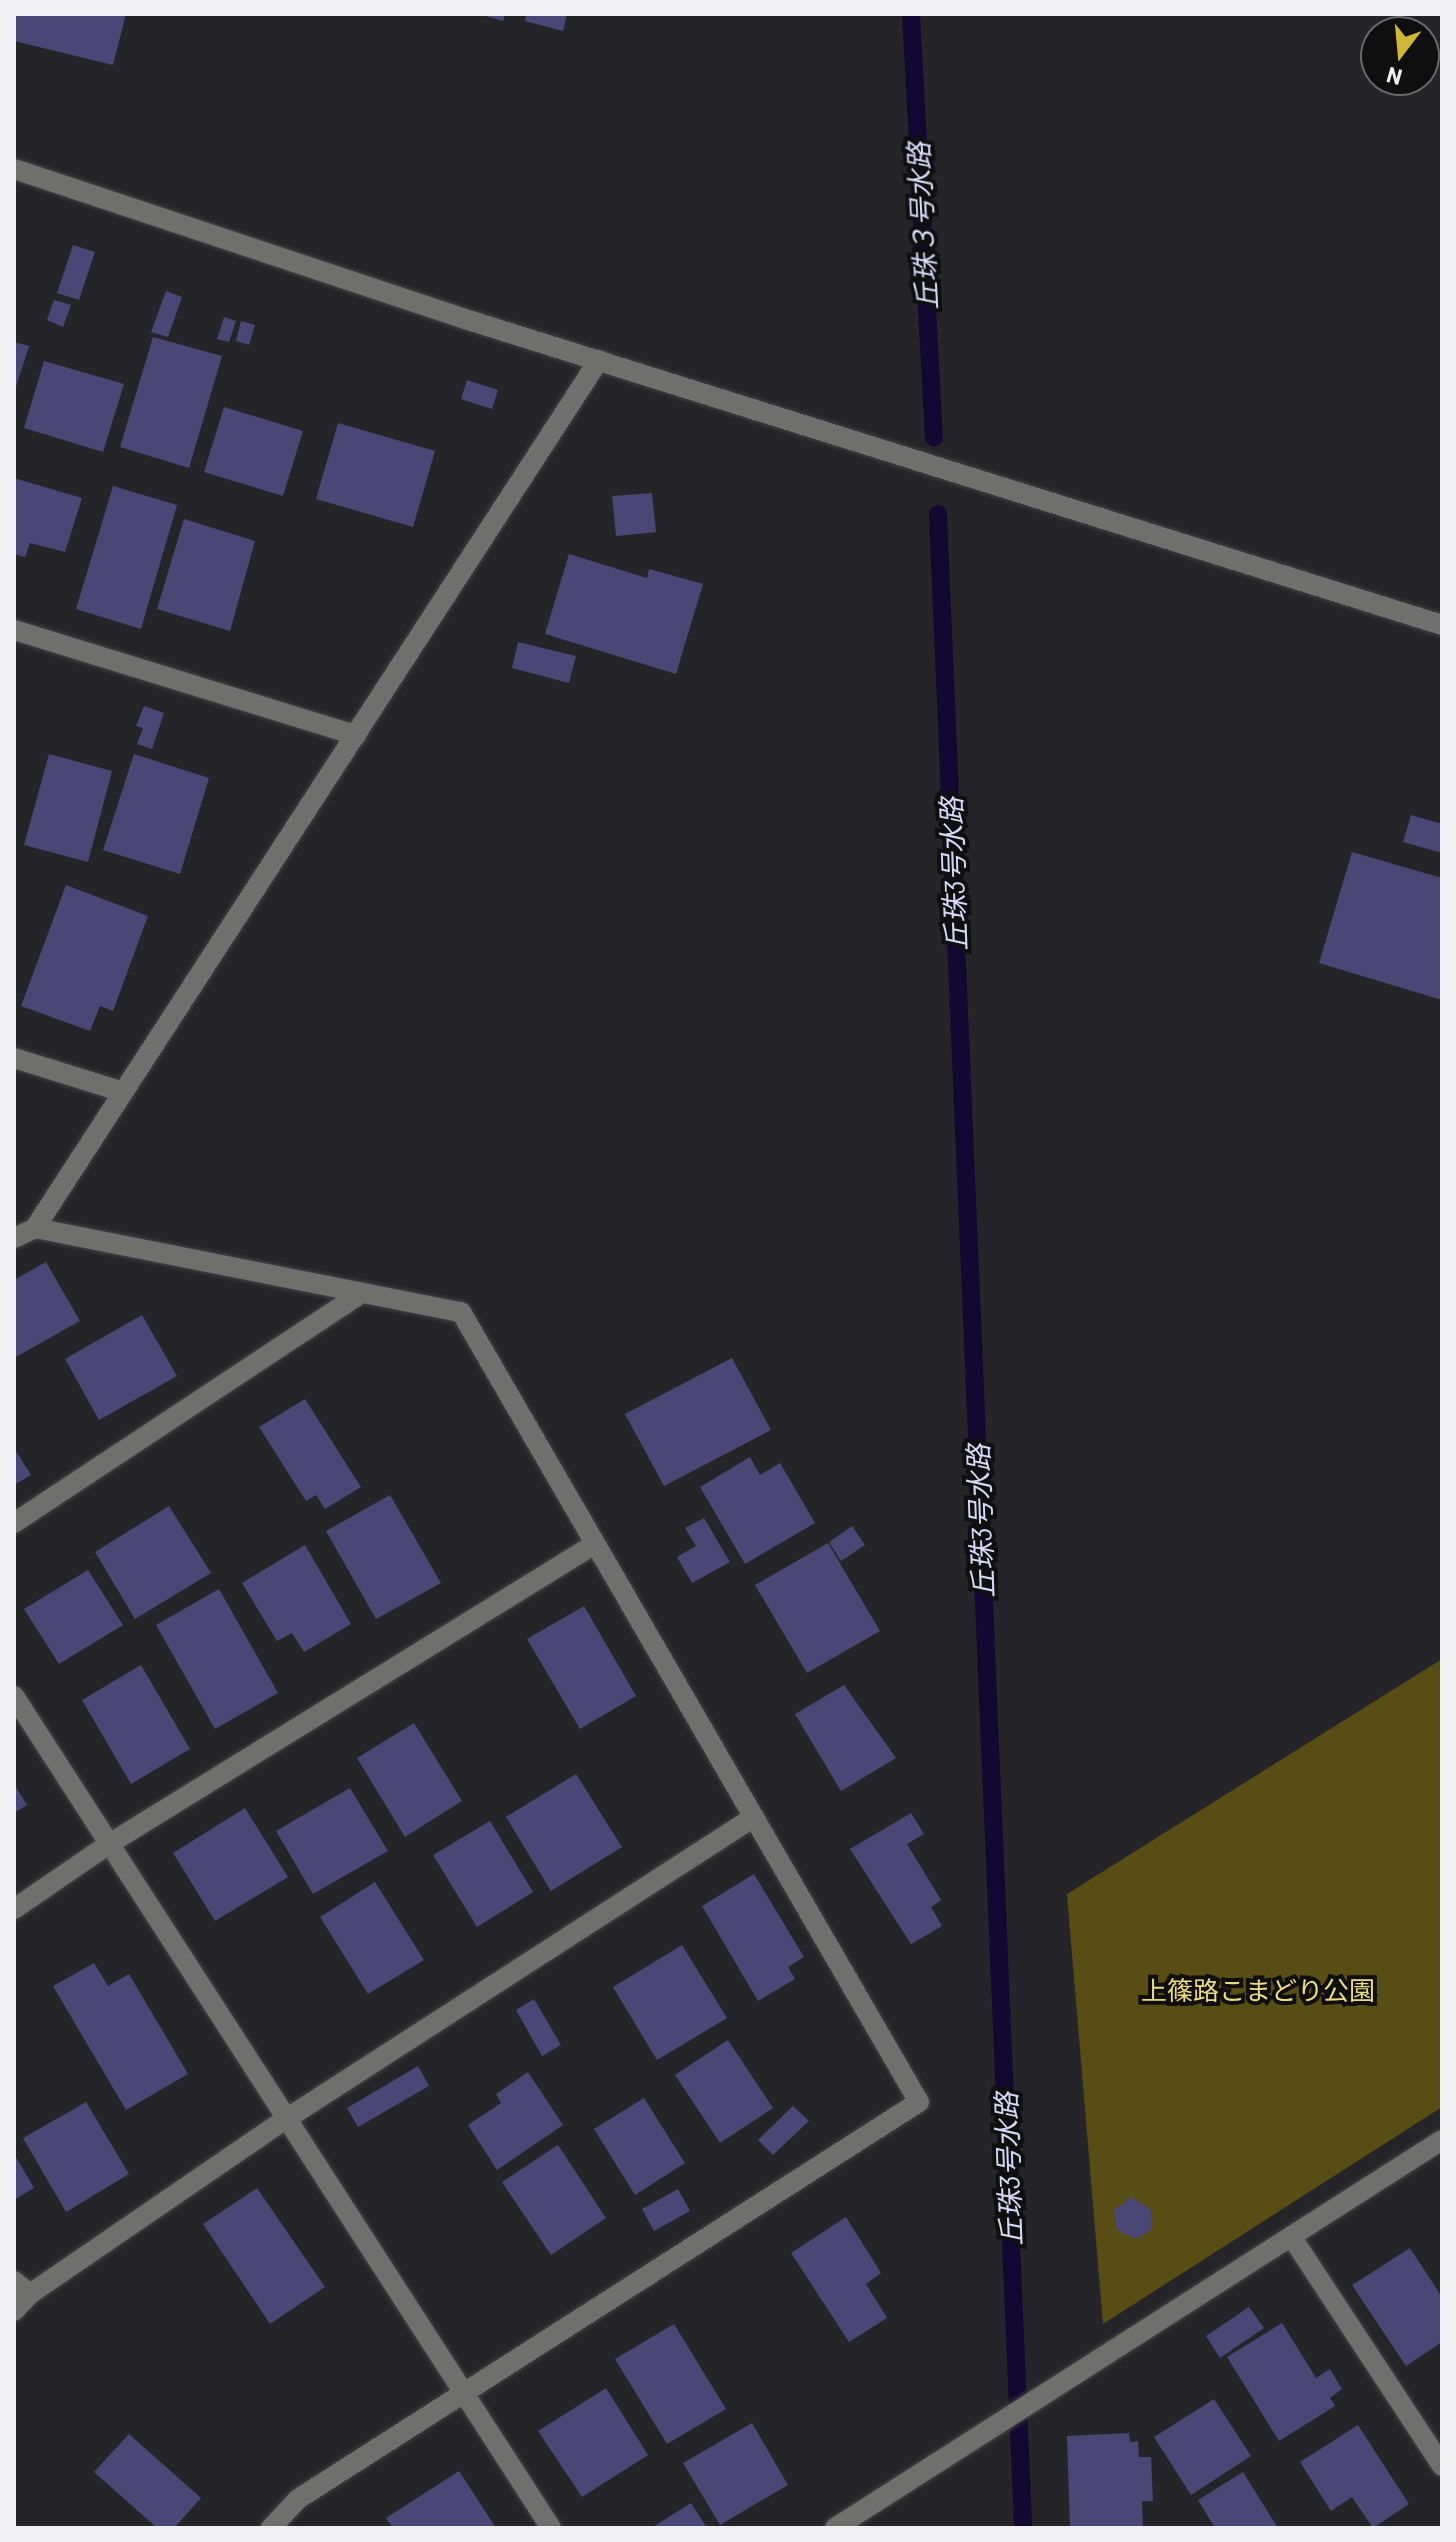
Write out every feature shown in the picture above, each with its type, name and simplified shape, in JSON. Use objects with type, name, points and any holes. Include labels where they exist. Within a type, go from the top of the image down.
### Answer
[{"type":"street","points":[[14,169],[599,360],[1442,625]]},
{"type":"street","points":[[14,1238],[35,1228],[599,360]]},
{"type":"street","points":[[14,630],[356,735]]},
{"type":"street","points":[[14,1058],[123,1092]]},
{"type":"street","points":[[35,1228],[461,1312],[919,2102],[298,2499],[271,2528]]},
{"type":"street","points":[[14,1523],[362,1293]]},
{"type":"street","points":[[14,1909],[109,1844],[595,1544]]},
{"type":"street","points":[[14,1696],[551,2528]]},
{"type":"street","points":[[14,2311],[22,2287],[754,1817]]},
{"type":"street","points":[[835,2528],[1442,2140]]},
{"type":"street","points":[[1291,2236],[1442,2466]]},
{"type":"green space","name":"上篠路こまどり公園","points":[[1442,1659],[1442,2107],[1103,2324],[1067,1894]]},
{"type":"building","points":[[14,14],[126,14],[113,65],[14,41]]},
{"type":"building","points":[[479,14],[505,14],[503,21]]},
{"type":"building","points":[[526,14],[567,14],[563,31],[525,21]]},
{"type":"building","points":[[73,245],[95,252],[79,300],[57,293]]},
{"type":"building","points":[[166,291],[182,297],[168,337],[151,332]]},
{"type":"building","points":[[54,300],[71,305],[63,327],[47,320]]},
{"type":"building","points":[[224,317],[236,321],[229,342],[217,339]]},
{"type":"building","points":[[241,321],[255,325],[249,345],[236,341]]},
{"type":"building","points":[[153,337],[222,356],[189,468],[120,447]]},
{"type":"building","points":[[14,342],[29,346],[15,390],[14,390]]},
{"type":"building","points":[[44,361],[124,384],[103,452],[24,428]]},
{"type":"building","points":[[467,380],[498,390],[492,409],[461,399]]},
{"type":"building","points":[[224,407],[303,431],[283,496],[204,472]]},
{"type":"building","points":[[338,423],[435,451],[413,527],[316,499]]},
{"type":"building","points":[[14,478],[82,498],[65,552],[30,543],[25,557],[14,554]]},
{"type":"building","points":[[113,486],[177,505],[141,629],[76,609]]},
{"type":"building","points":[[652,493],[656,532],[616,536],[612,496]]},
{"type":"building","points":[[184,519],[255,541],[230,631],[157,609]]},
{"type":"building","points":[[569,554],[647,578],[649,569],[703,584],[676,674],[545,634]]},
{"type":"building","points":[[518,642],[576,656],[569,683],[512,668]]},
{"type":"building","points":[[144,706],[164,713],[152,749],[137,744],[143,728],[136,726]]},
{"type":"building","points":[[49,754],[112,771],[88,862],[24,845]]},
{"type":"building","points":[[134,754],[209,778],[180,874],[103,850]]},
{"type":"building","points":[[1411,815],[1442,824],[1442,853],[1403,842]]},
{"type":"building","points":[[1352,852],[1442,878],[1442,1000],[1319,963]]},
{"type":"building","points":[[66,885],[148,916],[113,1011],[100,1006],[90,1031],[21,1006]]},
{"type":"building","points":[[46,1262],[80,1321],[14,1358],[14,1280]]},
{"type":"building","points":[[142,1315],[177,1376],[99,1420],[65,1359]]},
{"type":"building","points":[[732,1358],[771,1430],[664,1486],[625,1414]]},
{"type":"building","points":[[305,1399],[361,1487],[325,1509],[316,1495],[306,1501],[259,1427]]},
{"type":"building","points":[[14,1448],[31,1475],[14,1485]]},
{"type":"building","points":[[750,1457],[760,1475],[780,1463],[815,1523],[745,1564],[700,1487]]},
{"type":"building","points":[[390,1495],[441,1583],[376,1619],[326,1531]]},
{"type":"building","points":[[169,1506],[211,1573],[135,1619],[95,1552]]},
{"type":"building","points":[[704,1518],[730,1562],[692,1583],[677,1557],[696,1546],[685,1528]]},
{"type":"building","points":[[852,1526],[865,1545],[841,1561],[829,1542]]},
{"type":"building","points":[[828,1543],[880,1631],[807,1673],[755,1585]]},
{"type":"building","points":[[305,1545],[351,1624],[304,1652],[292,1633],[277,1641],[242,1583]]},
{"type":"building","points":[[88,1570],[123,1625],[59,1664],[24,1609]]},
{"type":"building","points":[[219,1589],[278,1693],[215,1729],[156,1625]]},
{"type":"building","points":[[584,1606],[636,1696],[580,1729],[527,1639]]},
{"type":"building","points":[[141,1665],[190,1749],[131,1784],[82,1700]]},
{"type":"building","points":[[844,1685],[896,1758],[841,1791],[795,1714]]},
{"type":"building","points":[[414,1723],[462,1801],[405,1837],[357,1758]]},
{"type":"building","points":[[576,1774],[622,1847],[551,1891],[506,1817]]},
{"type":"building","points":[[14,1784],[27,1805],[14,1813]]},
{"type":"building","points":[[350,1788],[388,1851],[313,1894],[276,1831]]},
{"type":"building","points":[[245,1808],[288,1877],[215,1921],[173,1853]]},
{"type":"building","points":[[911,1813],[924,1834],[907,1844],[941,1900],[931,1907],[942,1926],[911,1944],[850,1849]]},
{"type":"building","points":[[490,1821],[533,1892],[477,1927],[433,1855]]},
{"type":"building","points":[[754,1874],[804,1957],[788,1967],[795,1979],[758,2001],[702,1906]]},
{"type":"building","points":[[375,1882],[424,1960],[368,1994],[320,1917]]},
{"type":"building","points":[[682,1945],[727,2018],[657,2060],[613,1987]]},
{"type":"building","points":[[94,1963],[108,1986],[129,1974],[188,2074],[126,2110],[53,1986]]},
{"type":"building","points":[[534,1999],[561,2045],[542,2056],[516,2010]]},
{"type":"building","points":[[728,2040],[773,2108],[720,2143],[675,2075]]},
{"type":"building","points":[[418,2066],[429,2086],[358,2127],[347,2108]]},
{"type":"building","points":[[528,2072],[563,2125],[497,2170],[468,2125],[501,2103],[496,2094]]},
{"type":"building","points":[[644,2098],[685,2163],[635,2195],[594,2129]]},
{"type":"building","points":[[86,2102],[129,2174],[66,2212],[23,2138]]},
{"type":"building","points":[[793,2106],[809,2121],[773,2155],[758,2140]]},
{"type":"building","points":[[558,2145],[606,2218],[551,2255],[502,2182]]},
{"type":"building","points":[[14,2154],[34,2188],[14,2200]]},
{"type":"building","points":[[257,2188],[325,2287],[270,2324],[203,2224]]},
{"type":"building","points":[[678,2189],[690,2211],[654,2231],[642,2209]]},
{"type":"building","points":[[1132,2197],[1151,2210],[1151,2230],[1136,2239],[1117,2230],[1114,2210]]},
{"type":"building","points":[[846,2217],[881,2273],[866,2284],[887,2318],[849,2342],[791,2253]]},
{"type":"building","points":[[1410,2248],[1442,2297],[1442,2342],[1406,2366],[1352,2285]]},
{"type":"building","points":[[1249,2307],[1264,2328],[1220,2358],[1206,2336]]},
{"type":"building","points":[[1282,2323],[1316,2378],[1330,2369],[1342,2389],[1330,2398],[1335,2406],[1279,2441],[1227,2357]]},
{"type":"building","points":[[674,2324],[726,2409],[667,2444],[615,2359]]},
{"type":"building","points":[[606,2388],[648,2455],[582,2497],[538,2431]]},
{"type":"building","points":[[1214,2399],[1251,2456],[1191,2495],[1154,2437]]},
{"type":"building","points":[[752,2423],[788,2485],[720,2525],[683,2463]]},
{"type":"building","points":[[1358,2425],[1409,2504],[1373,2528],[1352,2497],[1331,2511],[1300,2462]]},
{"type":"building","points":[[1129,2433],[1130,2442],[1138,2441],[1139,2457],[1151,2457],[1153,2501],[1142,2501],[1143,2528],[1070,2528],[1067,2436]]},
{"type":"building","points":[[129,2434],[201,2498],[174,2528],[157,2528],[94,2472]]},
{"type":"building","points":[[459,2471],[496,2528],[393,2528],[386,2518]]},
{"type":"building","points":[[1243,2472],[1278,2528],[1215,2528],[1198,2500]]},
{"type":"building","points":[[691,2503],[707,2528],[651,2528]]},
{"type":"waterway","name":"丘珠３号水路","points":[[911,14],[934,437]]},
{"type":"waterway","name":"丘珠3号水路","points":[[938,514],[1023,2528]]}]
